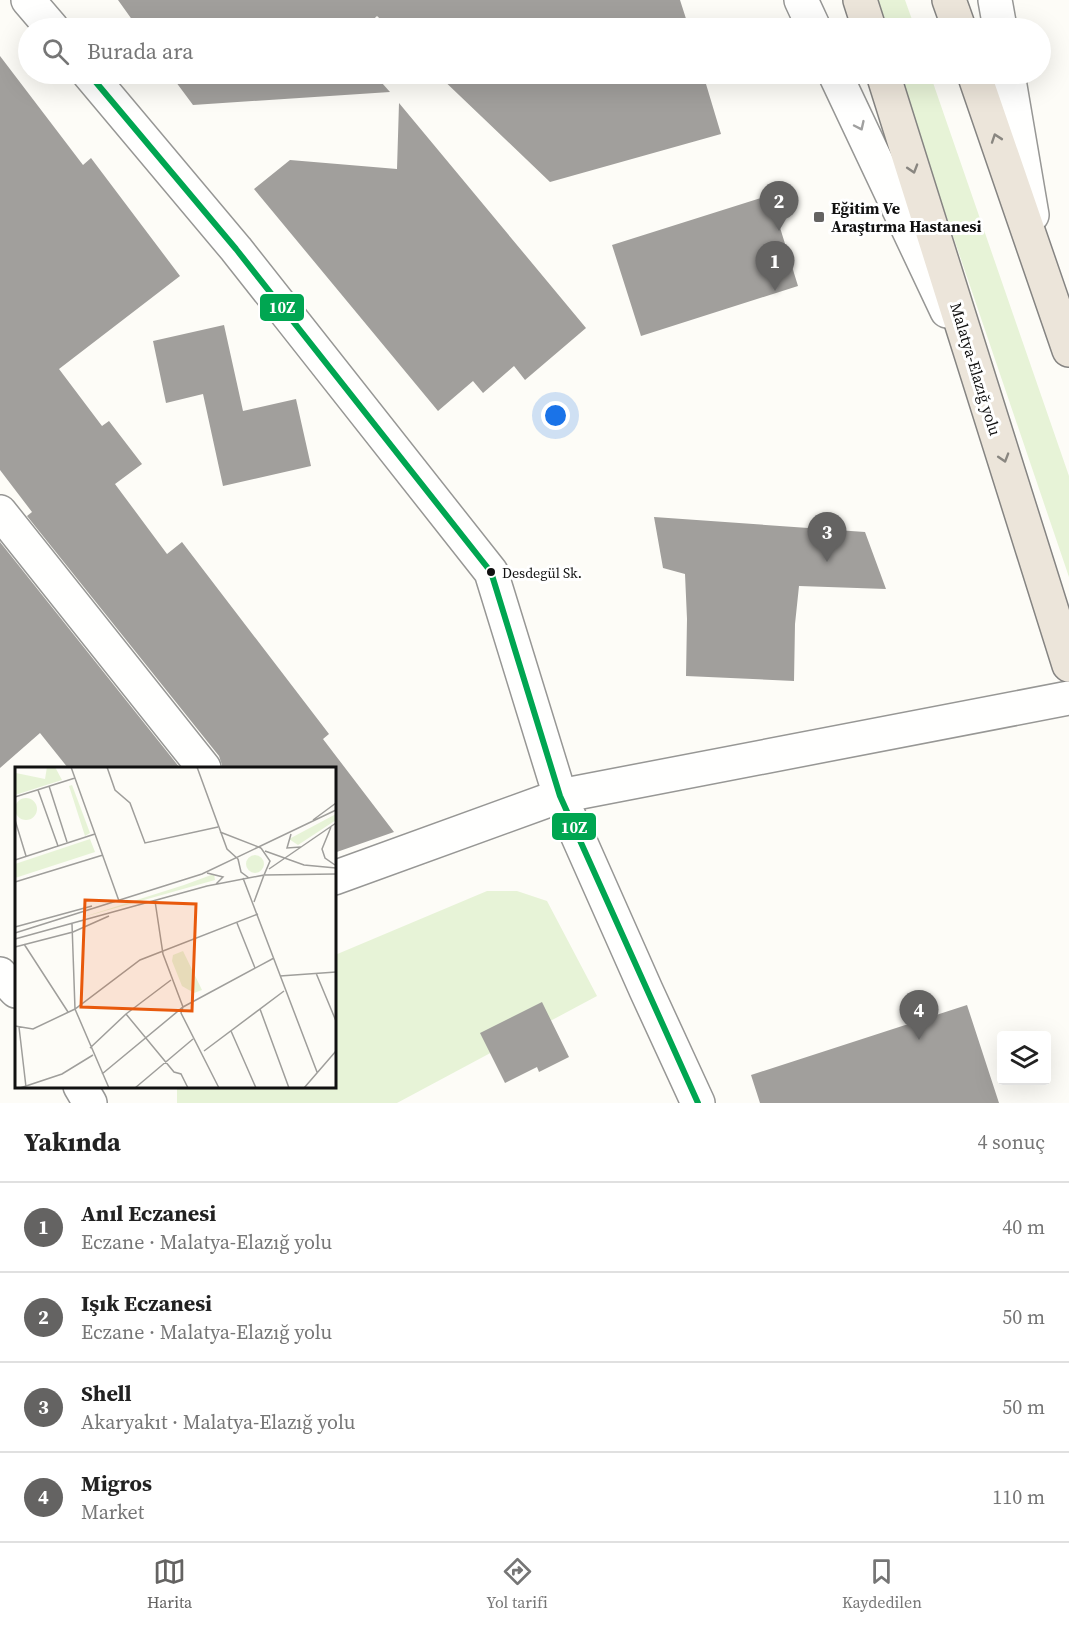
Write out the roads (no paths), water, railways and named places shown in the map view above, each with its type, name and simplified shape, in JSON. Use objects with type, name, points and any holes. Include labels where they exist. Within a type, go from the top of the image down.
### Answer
[{"type":"highway","points":[[860,0],[865,18]]},
{"type":"highway","points":[[949,0],[955,18]]},
{"type":"highway","name":"Malatya-Elazığ yolu","points":[[886,84],[1069,664]]},
{"type":"highway","points":[[977,84],[1042,273],[1068,341]]},
{"type":"street","points":[[28,0],[43,18]]},
{"type":"street","points":[[801,0],[809,18]]},
{"type":"street","points":[[996,0],[999,18]]},
{"type":"street","points":[[98,84],[236,249],[491,572],[560,796],[698,1103]]},
{"type":"street","points":[[840,84],[980,382]]},
{"type":"street","points":[[1010,84],[1042,273]]},
{"type":"street","points":[[0,512],[203,767]]},
{"type":"street","points":[[336,877],[560,796],[1069,698]]},
{"type":"street","points":[[0,974],[15,990]]},
{"type":"street","points":[[0,1005],[15,1009]]},
{"type":"street","points":[[81,1088],[90,1103]]},
{"type":"place","name":"Eğitim Ve Araştırma Hastanesi","points":[[819,217]]},
{"type":"place","name":"Işık Eczanesi","points":[[779,231]]},
{"type":"place","name":"Anıl Eczanesi","points":[[775,291]]},
{"type":"place","name":"Shell","points":[[827,562]]},
{"type":"place","name":"Desdegül Sk.","points":[[491,572]]},
{"type":"place","name":"Migros","points":[[919,1040]]}]
